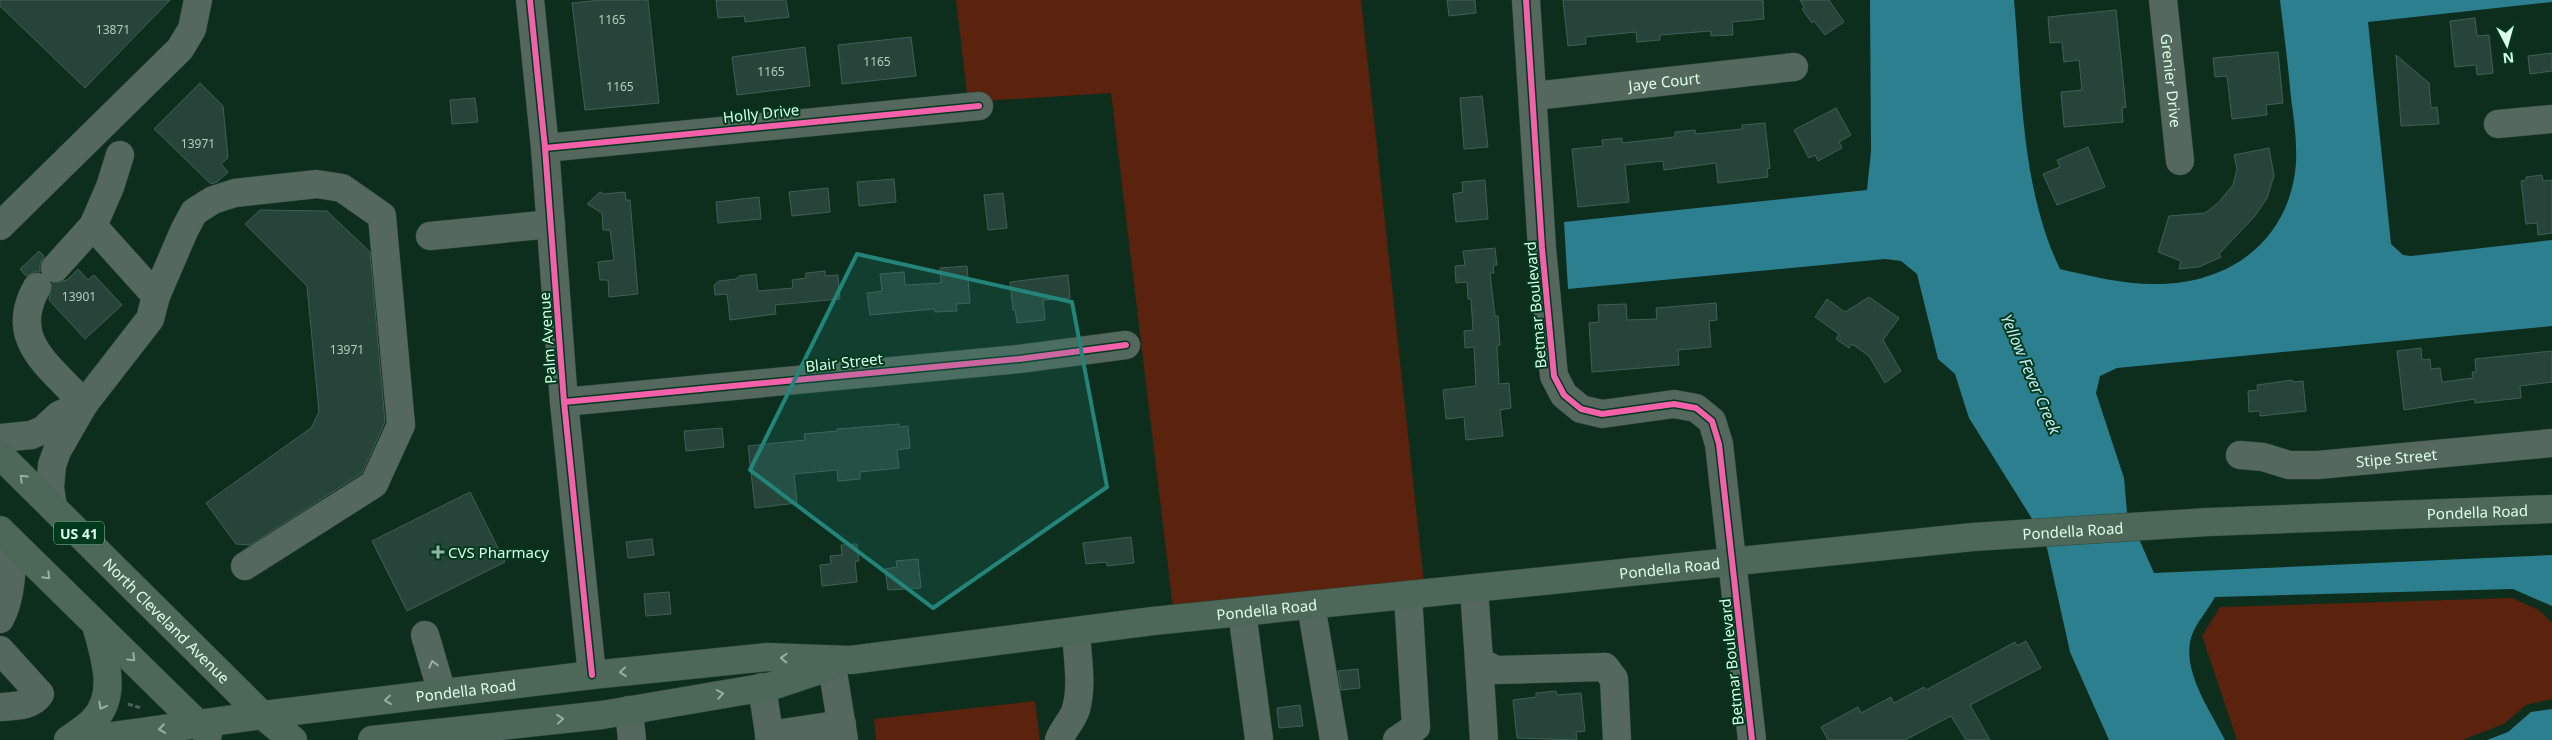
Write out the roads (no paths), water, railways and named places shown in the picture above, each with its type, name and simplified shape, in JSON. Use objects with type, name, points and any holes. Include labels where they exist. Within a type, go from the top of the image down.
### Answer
[{"type":"main road","name":"North Cleveland Avenue","points":[[0,455],[262,715],[292,740]]},
{"type":"main road","name":"Pondella Road","points":[[372,740],[522,724],[628,710],[762,687],[841,663],[1076,631],[1242,612],[1973,537],[2208,522],[2513,512],[2552,509]]},
{"type":"main road","points":[[6,536],[206,732]]},
{"type":"main road","points":[[68,740],[94,720],[106,697],[108,672],[96,625]]},
{"type":"main road","name":"Pondella Road","points":[[84,740],[206,732],[262,715],[592,675],[768,657],[841,663]]},
{"type":"main road","points":[[480,740],[522,724]]},
{"type":"street","points":[[0,226],[180,49],[192,29],[198,0]]},
{"type":"street","name":"Palm Avenue","points":[[530,0],[545,148],[564,402],[592,675]]},
{"type":"street","name":"Betmar Boulevard","points":[[1526,0],[1534,96],[1542,248],[1554,376],[1564,395],[1581,409],[1602,414],[1674,404],[1696,408],[1712,421],[1719,444],[1752,740]]},
{"type":"street","name":"Grenier Drive","points":[[2163,0],[2180,161]]},
{"type":"street","name":"Jaye Court","points":[[1534,96],[1794,67]]},
{"type":"street","name":"Holly Drive","points":[[545,148],[979,106]]},
{"type":"street","points":[[2498,124],[2552,119]]},
{"type":"street","points":[[55,268],[93,226],[110,187],[120,155]]},
{"type":"street","points":[[53,507],[50,488],[52,465],[57,451],[84,404],[150,319],[156,296],[194,212],[213,200],[235,193],[317,184],[342,188],[382,216],[401,425],[374,484],[245,566]]},
{"type":"street","points":[[430,236],[551,224]]},
{"type":"street","points":[[93,226],[156,296]]},
{"type":"street","points":[[37,287],[28,302],[26,317],[31,344],[41,360],[84,404]]},
{"type":"street","name":"Blair Street","points":[[564,402],[1019,359],[1126,345]]},
{"type":"street","points":[[0,438],[31,435],[42,430],[59,415],[84,404]]},
{"type":"street","name":"Stipe Street","points":[[2240,455],[2263,457],[2289,465],[2318,465],[2552,443]]},
{"type":"street","points":[[0,619],[6,608],[12,562],[6,536]]},
{"type":"street","points":[[1474,589],[1484,740]]},
{"type":"street","points":[[1397,740],[1416,727],[1408,596]]},
{"type":"street","points":[[1311,605],[1334,740]]},
{"type":"street","points":[[1242,612],[1258,738]]},
{"type":"street","points":[[1059,740],[1062,730],[1076,711],[1078,689],[1076,631]]},
{"type":"street","points":[[425,635],[442,693]]},
{"type":"street","points":[[0,650],[40,694],[37,699],[27,704],[0,707]]},
{"type":"street","points":[[1479,661],[1496,670],[1605,667],[1614,679],[1617,740]]},
{"type":"street","points":[[762,687],[769,737],[843,732],[841,663]]},
{"type":"street","points":[[628,710],[632,740]]},
{"type":"water","name":"Yellow Fever Creek","points":[[1870,0],[2014,0],[2025,138],[2030,172],[2047,238],[2060,269],[2118,281],[2154,284],[2181,282],[2207,276],[2230,267],[2251,253],[2268,236],[2282,215],[2291,191],[2296,163],[2296,138],[2280,0],[2552,0],[2552,2],[2368,22],[2391,244],[2403,255],[2411,256],[2552,240],[2552,326],[2117,368],[2100,376],[2096,393],[2124,478],[2127,512],[2154,573],[2552,555],[2552,606],[2513,589],[2215,597],[2193,633],[2189,651],[2190,664],[2199,691],[2225,740],[2109,740],[2070,652],[2047,548],[2034,522],[1969,418],[1955,374],[1938,359],[1917,274],[1901,261],[1885,259],[1568,289],[1564,222],[1867,190],[1871,151]]},
{"type":"water","points":[[2552,709],[2552,740],[2487,740],[2508,732],[2531,712]]},
{"type":"place","name":"CVS Pharmacy","points":[[438,552]]}]
